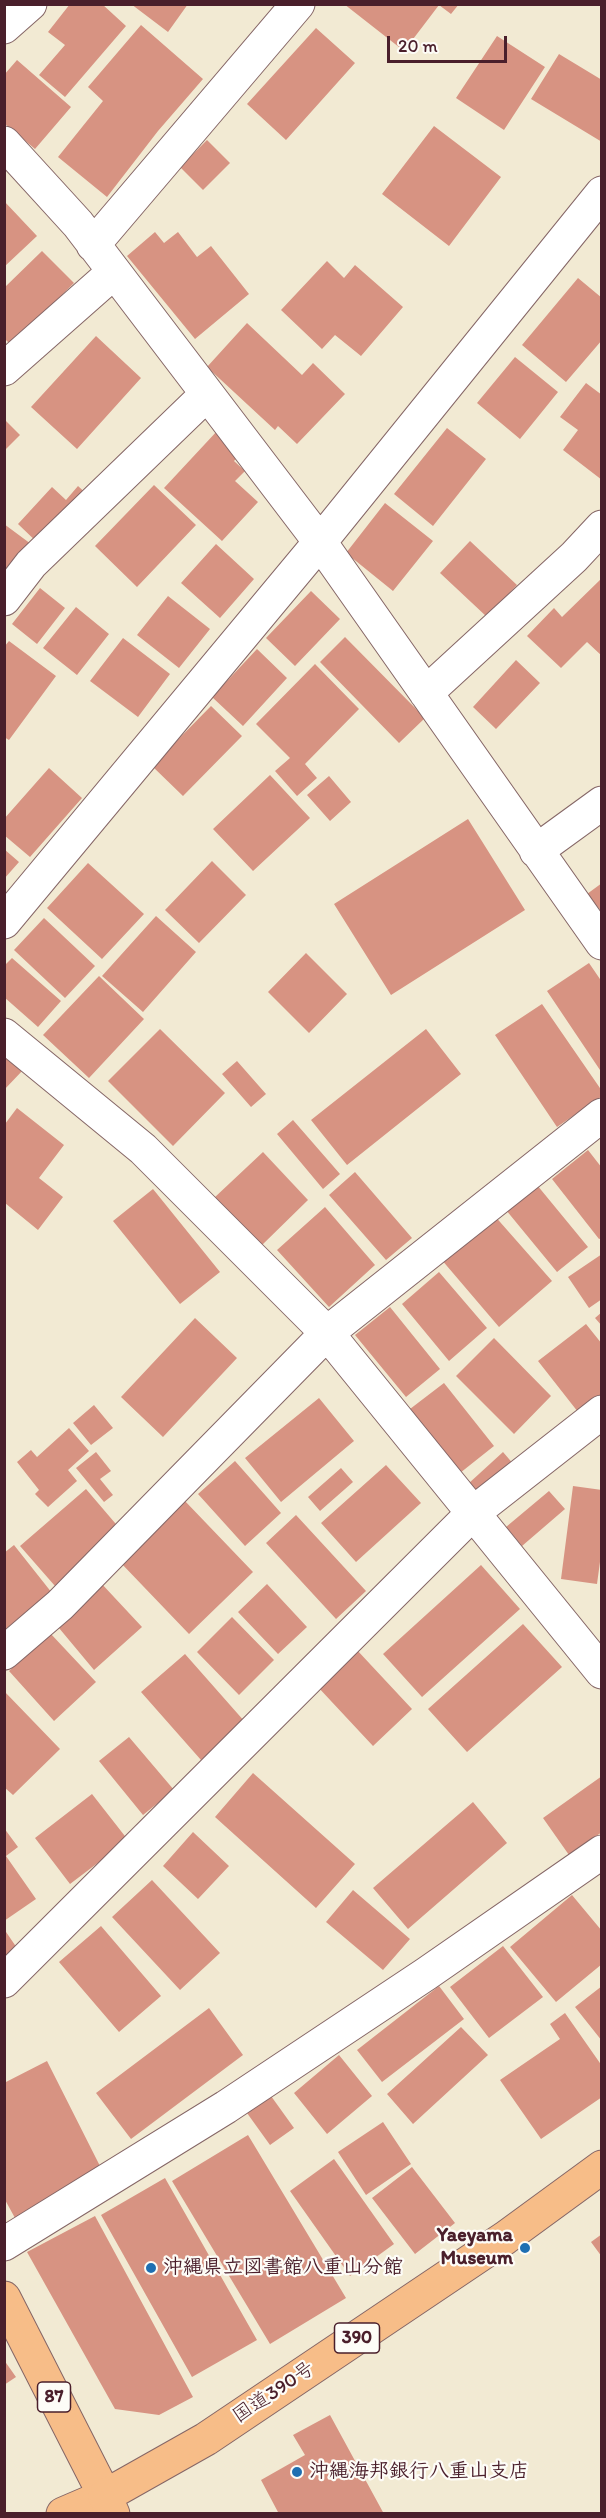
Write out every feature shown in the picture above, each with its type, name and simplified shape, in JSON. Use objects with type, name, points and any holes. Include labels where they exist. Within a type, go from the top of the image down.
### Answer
[{"type":"main road","name":"国道390号","points":[[63,2514],[109,2505],[505,2238],[602,2167]]},
{"type":"main road","name":"87","points":[[4,2298],[109,2505]]},
{"type":"street","points":[[4,27],[30,4]]},
{"type":"street","points":[[93,245],[298,4]]},
{"type":"street","points":[[4,143],[78,224],[320,542],[602,943]]},
{"type":"street","points":[[4,922],[320,542],[602,193]]},
{"type":"street","points":[[4,369],[114,272]]},
{"type":"street","points":[[4,599],[31,564],[207,394]]},
{"type":"street","points":[[426,693],[574,556],[602,527]]},
{"type":"street","points":[[536,851],[602,803]]},
{"type":"street","points":[[4,1035],[143,1149],[327,1333],[473,1514],[595,1650]]},
{"type":"street","points":[[4,1653],[60,1605],[327,1333],[602,1115]]},
{"type":"street","points":[[4,1981],[473,1514],[602,1412]]},
{"type":"street","points":[[4,2244],[226,2107],[426,1974],[602,1852]]},
{"type":"building","points":[[70,4],[102,4],[126,26],[65,97],[39,75],[65,45],[48,32]]},
{"type":"building","points":[[131,4],[188,4],[168,32]]},
{"type":"building","points":[[344,4],[459,4],[451,14],[439,5],[404,51]]},
{"type":"building","points":[[141,25],[203,79],[158,131],[107,197],[58,157],[103,101],[88,87]]},
{"type":"building","points":[[316,28],[355,63],[286,140],[247,104]]},
{"type":"building","points":[[497,36],[545,67],[504,130],[456,98]]},
{"type":"building","points":[[559,54],[602,80],[602,142],[531,99]]},
{"type":"building","points":[[17,60],[71,107],[35,149],[4,123],[4,75]]},
{"type":"building","points":[[434,126],[501,177],[449,246],[382,194]]},
{"type":"building","points":[[207,140],[230,163],[203,190],[180,167]]},
{"type":"building","points":[[4,201],[37,236],[4,267]]},
{"type":"building","points":[[155,232],[164,243],[178,232],[197,257],[211,246],[249,294],[195,339],[127,256]]},
{"type":"building","points":[[42,251],[74,283],[11,345],[4,338],[4,288]]},
{"type":"building","points":[[327,261],[344,278],[355,265],[403,307],[361,356],[335,335],[322,349],[281,310]]},
{"type":"building","points":[[578,278],[602,298],[602,340],[566,382],[522,345]]},
{"type":"building","points":[[247,323],[302,375],[313,363],[345,394],[297,444],[278,426],[275,430],[207,367]]},
{"type":"building","points":[[96,336],[141,378],[77,449],[31,407]]},
{"type":"building","points":[[515,357],[558,392],[520,439],[477,403]]},
{"type":"building","points":[[586,383],[602,395],[602,480],[563,450],[578,430],[560,417]]},
{"type":"building","points":[[4,419],[20,435],[4,451]]},
{"type":"building","points":[[447,428],[486,459],[433,526],[394,494]]},
{"type":"building","points":[[218,430],[242,452],[234,461],[245,471],[235,481],[258,502],[222,541],[164,488]]},
{"type":"building","points":[[154,485],[196,525],[137,587],[95,546]]},
{"type":"building","points":[[78,486],[90,497],[42,547],[18,524],[52,487],[66,500]]},
{"type":"building","points":[[385,503],[433,541],[393,591],[346,553]]},
{"type":"building","points":[[4,524],[31,544],[4,578]]},
{"type":"building","points":[[470,541],[517,585],[487,617],[440,573]]},
{"type":"building","points":[[216,544],[254,579],[220,618],[181,583]]},
{"type":"building","points":[[602,578],[602,656],[587,642],[561,668],[527,636],[554,608],[562,617]]},
{"type":"building","points":[[40,588],[65,608],[37,644],[12,624]]},
{"type":"building","points":[[311,591],[340,619],[295,666],[266,638]]},
{"type":"building","points":[[168,596],[210,629],[179,668],[137,635]]},
{"type":"building","points":[[76,607],[109,634],[77,675],[43,648]]},
{"type":"building","points":[[345,637],[425,718],[399,743],[320,662]]},
{"type":"building","points":[[123,638],[170,674],[138,717],[90,681]]},
{"type":"building","points":[[9,641],[56,676],[9,740],[4,737],[4,647]]},
{"type":"building","points":[[257,649],[287,678],[243,726],[212,697]]},
{"type":"building","points":[[516,660],[540,683],[496,729],[473,707]]},
{"type":"building","points":[[315,664],[359,709],[305,764],[317,778],[297,796],[275,771],[290,758],[256,724]]},
{"type":"building","points":[[211,706],[242,736],[183,796],[152,766]]},
{"type":"building","points":[[49,768],[82,798],[30,857],[4,835],[4,819]]},
{"type":"building","points":[[270,775],[310,818],[253,871],[213,829]]},
{"type":"building","points":[[329,776],[351,802],[330,821],[307,795]]},
{"type":"building","points":[[468,819],[525,910],[391,995],[334,904]]},
{"type":"building","points":[[4,849],[19,862],[4,879]]},
{"type":"building","points":[[212,861],[246,895],[199,943],[165,910]]},
{"type":"building","points":[[88,863],[144,914],[102,959],[47,908]]},
{"type":"building","points":[[602,883],[602,912],[587,894]]},
{"type":"building","points":[[156,916],[196,952],[143,1012],[102,976]]},
{"type":"building","points":[[44,918],[95,966],[65,998],[14,950]]},
{"type":"building","points":[[306,953],[347,994],[309,1033],[268,992]]},
{"type":"building","points":[[12,958],[61,1001],[38,1027],[4,997],[4,966]]},
{"type":"building","points":[[589,963],[602,982],[602,1073],[547,991]]},
{"type":"building","points":[[99,976],[144,1019],[89,1078],[43,1035]]},
{"type":"building","points":[[542,1004],[602,1091],[602,1096],[557,1127],[495,1035]]},
{"type":"building","points":[[160,1029],[225,1093],[173,1146],[108,1081]]},
{"type":"building","points":[[426,1029],[461,1074],[347,1165],[311,1120]]},
{"type":"building","points":[[4,1053],[23,1070],[4,1090]]},
{"type":"building","points":[[237,1061],[266,1094],[251,1107],[222,1074]]},
{"type":"building","points":[[17,1108],[64,1145],[39,1178],[63,1197],[38,1230],[5,1203],[5,1124]]},
{"type":"building","points":[[293,1120],[340,1174],[323,1189],[277,1134]]},
{"type":"building","points":[[588,1150],[602,1168],[602,1238],[599,1239],[552,1179]]},
{"type":"building","points":[[263,1152],[308,1200],[260,1247],[214,1198]]},
{"type":"building","points":[[355,1172],[412,1238],[386,1260],[329,1195]]},
{"type":"building","points":[[537,1185],[588,1247],[557,1272],[506,1210]]},
{"type":"building","points":[[153,1189],[220,1272],[180,1304],[113,1221]]},
{"type":"building","points":[[325,1207],[375,1265],[329,1307],[277,1250]]},
{"type":"building","points":[[493,1214],[552,1281],[499,1327],[441,1259]]},
{"type":"building","points":[[602,1254],[602,1299],[589,1308],[568,1277]]},
{"type":"building","points":[[439,1272],[487,1328],[449,1361],[402,1304]]},
{"type":"building","points":[[390,1307],[440,1369],[406,1397],[355,1335]]},
{"type":"building","points":[[602,1312],[602,1326],[595,1318]]},
{"type":"building","points":[[195,1318],[237,1358],[163,1437],[121,1397]]},
{"type":"building","points":[[586,1324],[602,1344],[602,1394],[578,1412],[538,1361]]},
{"type":"building","points":[[494,1338],[551,1396],[514,1434],[456,1376]]},
{"type":"building","points":[[444,1383],[494,1446],[460,1473],[410,1409]]},
{"type":"building","points":[[319,1398],[354,1441],[281,1502],[245,1458]]},
{"type":"building","points":[[94,1405],[113,1428],[91,1445],[73,1423]]},
{"type":"building","points":[[69,1428],[89,1451],[68,1470],[77,1481],[48,1507],[35,1494],[39,1490],[17,1462],[31,1450],[37,1457]]},
{"type":"building","points":[[96,1452],[111,1471],[100,1479],[113,1495],[104,1502],[76,1468]]},
{"type":"building","points":[[503,1452],[515,1466],[480,1497],[468,1484]]},
{"type":"building","points":[[235,1461],[281,1513],[245,1546],[198,1494]]},
{"type":"building","points":[[386,1465],[421,1503],[356,1562],[321,1523]]},
{"type":"building","points":[[341,1468],[353,1482],[320,1511],[308,1497]]},
{"type":"building","points":[[573,1486],[602,1490],[602,1547],[597,1584],[561,1579]]},
{"type":"building","points":[[86,1489],[121,1530],[55,1586],[20,1546]]},
{"type":"building","points":[[549,1491],[565,1509],[522,1546],[506,1527]]},
{"type":"building","points":[[184,1500],[253,1572],[189,1634],[120,1562]]},
{"type":"building","points":[[296,1515],[366,1591],[336,1619],[266,1543]]},
{"type":"building","points":[[14,1545],[52,1593],[4,1630],[4,1553]]},
{"type":"building","points":[[481,1565],[520,1609],[422,1697],[383,1654]]},
{"type":"building","points":[[100,1582],[142,1627],[94,1670],[54,1622]]},
{"type":"building","points":[[267,1584],[307,1627],[278,1654],[238,1612]]},
{"type":"building","points":[[232,1617],[274,1660],[239,1695],[197,1652]]},
{"type":"building","points":[[523,1624],[562,1667],[467,1752],[428,1709]]},
{"type":"building","points":[[50,1633],[96,1682],[54,1721],[9,1671]]},
{"type":"building","points":[[356,1649],[412,1709],[373,1746],[317,1686]]},
{"type":"building","points":[[185,1654],[245,1722],[201,1760],[141,1692]]},
{"type":"building","points":[[4,1691],[60,1749],[13,1795],[4,1787]]},
{"type":"building","points":[[129,1737],[174,1790],[143,1815],[99,1761]]},
{"type":"building","points":[[253,1773],[355,1864],[316,1908],[215,1817]]},
{"type":"building","points":[[602,1776],[602,1832],[569,1855],[543,1818]]},
{"type":"building","points":[[92,1794],[128,1840],[70,1884],[35,1838]]},
{"type":"building","points":[[473,1802],[507,1843],[408,1929],[373,1888]]},
{"type":"building","points":[[4,1828],[18,1847],[6,1856],[36,1899],[4,1921]]},
{"type":"building","points":[[193,1832],[229,1866],[198,1899],[163,1866]]},
{"type":"building","points":[[152,1880],[220,1953],[180,1990],[112,1917]]},
{"type":"building","points":[[353,1890],[410,1939],[383,1970],[326,1922]]},
{"type":"building","points":[[572,1895],[602,1931],[602,1964],[556,2002],[510,1947]]},
{"type":"building","points":[[101,1926],[161,1996],[119,2032],[59,1962]]},
{"type":"building","points":[[4,1929],[17,1948],[4,1956]]},
{"type":"building","points":[[503,1946],[543,1997],[489,2038],[450,1987]]},
{"type":"building","points":[[439,1986],[464,2019],[382,2082],[357,2050]]},
{"type":"building","points":[[602,1986],[602,2041],[575,2007]]},
{"type":"building","points":[[209,2008],[243,2055],[131,2139],[96,2093]]},
{"type":"building","points":[[565,2013],[602,2066],[602,2097],[541,2139],[500,2080],[560,2039],[550,2024]]},
{"type":"building","points":[[461,2027],[488,2055],[413,2124],[387,2094]]},
{"type":"building","points":[[339,2055],[372,2096],[327,2134],[294,2093]]},
{"type":"building","points":[[47,2061],[103,2172],[15,2218],[4,2198],[4,2083]]},
{"type":"building","points":[[271,2096],[294,2128],[270,2145],[247,2113]]},
{"type":"building","points":[[383,2122],[411,2164],[366,2195],[338,2152]]},
{"type":"building","points":[[248,2135],[346,2298],[270,2344],[172,2181]]},
{"type":"building","points":[[334,2159],[394,2244],[350,2276],[290,2191]]},
{"type":"building","points":[[412,2167],[455,2223],[415,2254],[372,2198]]},
{"type":"building","points":[[165,2178],[257,2340],[192,2377],[101,2215]]},
{"type":"building","points":[[95,2216],[193,2397],[159,2415],[115,2409],[27,2252]]},
{"type":"building","points":[[602,2234],[602,2257],[591,2242]]},
{"type":"building","points":[[4,2360],[16,2377],[4,2385]]},
{"type":"building","points":[[330,2415],[384,2514],[279,2514],[261,2480],[305,2455],[293,2435]]},
{"type":"place","name":"Yaeyama Museum","points":[[525,2248]]},
{"type":"place","name":"沖縄県立図書館八重山分館","points":[[151,2268]]},
{"type":"place","name":"沖縄海邦銀行八重山支店","points":[[297,2472]]}]
